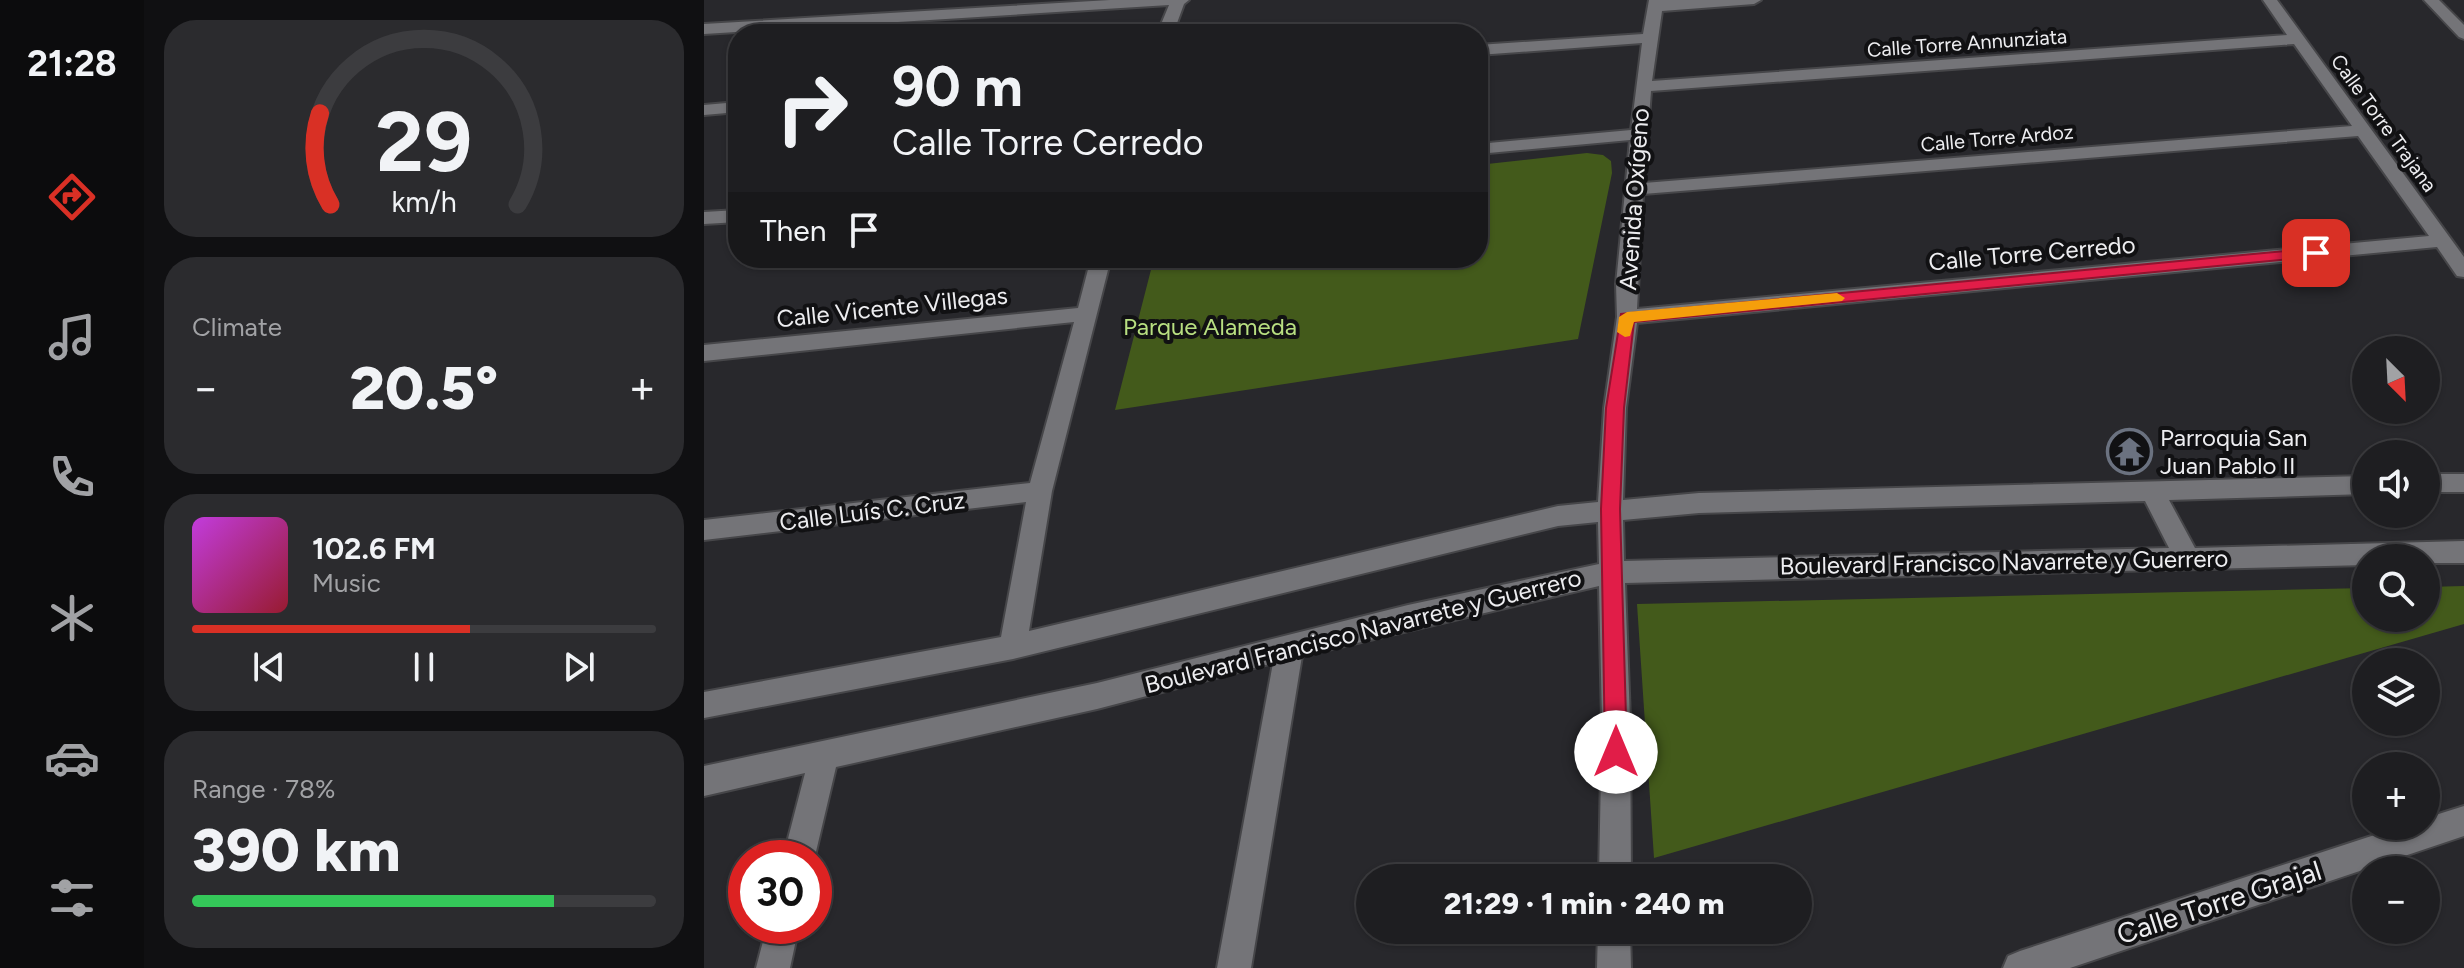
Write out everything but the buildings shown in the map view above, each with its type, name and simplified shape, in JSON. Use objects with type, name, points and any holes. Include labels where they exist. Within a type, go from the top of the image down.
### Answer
[{"type":"street","points":[[786,24],[1180,0],[1169,24]]},
{"type":"street","points":[[1655,4],[1754,0]]},
{"type":"street","name":"Calle Torre Trajana","points":[[2270,0],[2464,271]]},
{"type":"street","points":[[2439,2],[2464,34]]},
{"type":"street","name":"Avenida Oxígeno","points":[[1615,864],[1616,720],[1610,509],[1615,408],[1627,317],[1633,189],[1655,4]]},
{"type":"street","points":[[704,29],[728,28]]},
{"type":"street","points":[[1488,49],[1650,38]]},
{"type":"street","name":"Calle Torre Annunziata","points":[[1643,87],[2295,39]]},
{"type":"street","points":[[704,110],[728,108]]},
{"type":"street","name":"Calle Torre Ardoz","points":[[1633,189],[2365,130]]},
{"type":"street","points":[[1488,148],[1639,134]]},
{"type":"street","points":[[704,218],[728,217]]},
{"type":"street","name":"Calle Torre Cerredo","points":[[1627,317],[2441,241]]},
{"type":"street","points":[[1013,647],[1040,491],[1098,268]]},
{"type":"street","name":"Calle Vicente Villegas","points":[[704,353],[1086,314]]},
{"type":"street","points":[[2440,483],[2464,483]]},
{"type":"street","points":[[704,705],[1013,647],[1467,536],[1558,516],[1610,509],[1699,503],[2352,485]]},
{"type":"street","points":[[2152,490],[2187,558]]},
{"type":"street","name":"Calle Luís C. Cruz","points":[[704,530],[1040,491]]},
{"type":"street","name":"Boulevard Francisco Navarrete y Guerrero","points":[[704,781],[1097,696],[1611,572],[2464,552]]},
{"type":"street","points":[[1234,968],[1290,647]]},
{"type":"street","points":[[803,840],[824,755]]},
{"type":"street","name":"Calle Torre Grajal","points":[[2020,968],[2464,821]]},
{"type":"street","points":[[773,968],[779,944]]},
{"type":"street","points":[[1614,944],[1614,968]]},
{"type":"green space","name":"Parque Alameda","points":[[1587,153],[1603,155],[1611,161],[1612,173],[1578,339],[1115,410],[1151,268],[1488,268],[1488,164]]},
{"type":"green space","points":[[2464,586],[2464,624],[2440,631],[2440,587]]},
{"type":"green space","points":[[2352,588],[2352,632],[2436,632],[2381,648],[2352,648],[2352,656],[1654,858],[1637,604]]},
{"type":"slow traffic","points":[[1625,332],[1627,317],[1837,298]]},
{"type":"place","name":"Parroquia San Juan Pablo II","points":[[2129,451]]},
{"type":"route","points":[[1616,752],[1610,509],[1615,408],[1627,317],[2316,253]]}]
